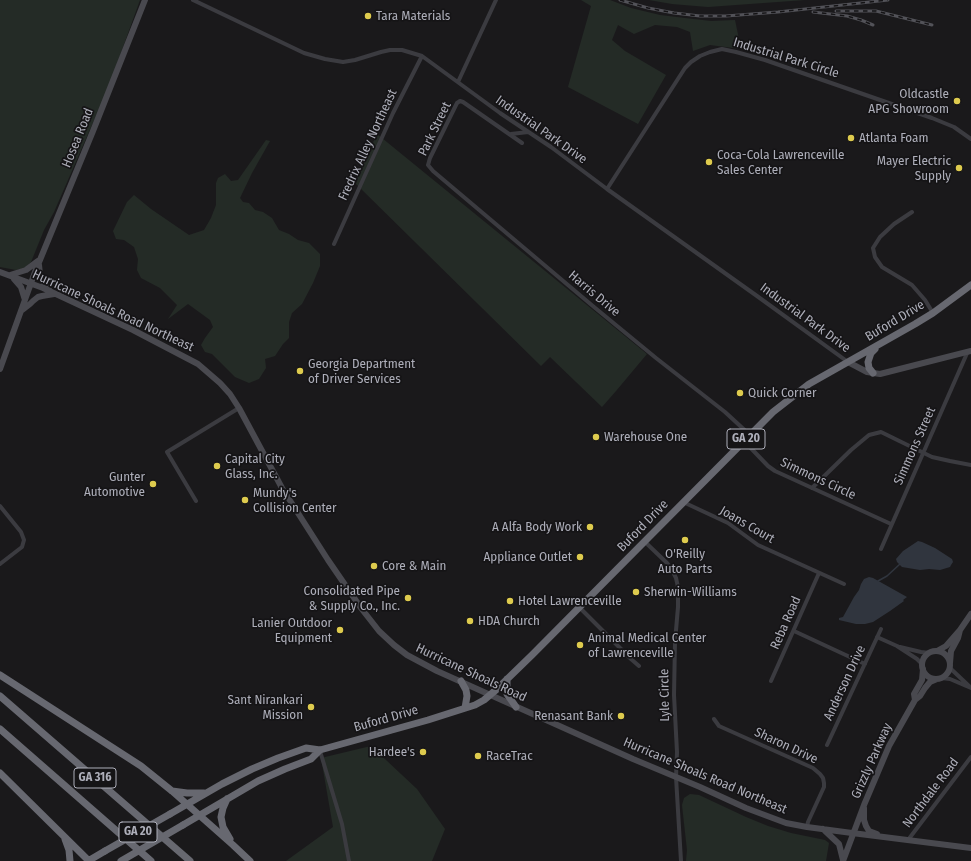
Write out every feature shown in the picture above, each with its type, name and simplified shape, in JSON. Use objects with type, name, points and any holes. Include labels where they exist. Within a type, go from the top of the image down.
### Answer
[{"type":"highway","name":"Buford Drive","points":[[88,861],[207,792],[274,759],[306,748],[320,750],[428,720],[475,705],[484,700],[507,679],[773,412],[809,384],[933,313],[971,285]]},
{"type":"highway","points":[[873,373],[869,368],[868,360],[871,353],[881,344]]},
{"type":"highway","points":[[1,676],[141,766],[200,815],[250,861]]},
{"type":"highway","points":[[507,679],[507,694],[516,707]]},
{"type":"highway","points":[[461,682],[466,690],[467,696],[465,708]]},
{"type":"highway","name":"GA 316","points":[[0,696],[190,861]]},
{"type":"highway","name":"GA 316","points":[[0,729],[151,861]]},
{"type":"highway","name":"Buford Drive","points":[[121,861],[258,781],[311,759],[320,750]]},
{"type":"highway","points":[[0,773],[88,861]]},
{"type":"highway","points":[[172,791],[192,794],[207,792]]},
{"type":"highway","points":[[228,799],[223,808],[221,817],[223,827],[233,845]]},
{"type":"highway","points":[[63,835],[69,850],[70,861]]},
{"type":"street","name":"Hosea Road","points":[[0,369],[39,261],[145,0]]},
{"type":"street","name":"Industrial Park Drive","points":[[193,0],[304,53],[325,59],[343,62],[390,50],[402,50],[422,56],[500,113],[551,147],[848,362]]},
{"type":"street","points":[[458,82],[496,0]]},
{"type":"street","name":"Industrial Park Circle","points":[[607,189],[685,68],[700,56],[710,52],[722,50],[736,52],[764,60],[944,122],[971,139]]},
{"type":"street","name":"Fredrix Alley Northeast","points":[[334,244],[393,113],[422,56]]},
{"type":"street","name":"Park Street","points":[[428,165],[457,103],[460,101],[511,134]]},
{"type":"street","points":[[511,134],[529,132]]},
{"type":"street","points":[[511,134],[522,142]]},
{"type":"street","name":"Harris Drive","points":[[428,165],[433,171],[594,307],[725,412],[750,435]]},
{"type":"street","points":[[912,212],[894,224],[880,237],[873,248],[875,257],[882,267],[912,285],[925,300],[933,313]]},
{"type":"street","points":[[25,300],[21,287],[11,276],[26,270],[39,261]]},
{"type":"street","points":[[21,311],[38,297],[53,293],[41,279],[39,261]]},
{"type":"street","name":"Hurricane Shoals Road Northeast","points":[[0,272],[31,283],[133,330],[198,364],[220,383],[230,394],[239,408],[291,503],[354,598]]},
{"type":"street","points":[[848,362],[867,372],[880,374],[970,351]]},
{"type":"street","name":"Simmons Street","points":[[881,549],[970,351]]},
{"type":"street","points":[[196,501],[166,452],[239,408]]},
{"type":"street","points":[[812,488],[851,450],[869,435],[881,432],[932,457],[971,465]]},
{"type":"street","name":"Simmons Circle","points":[[744,441],[768,466],[775,471],[891,524]]},
{"type":"street","name":"Joans Court","points":[[683,502],[728,523],[758,545],[844,584]]},
{"type":"street","points":[[0,506],[21,532],[24,540],[22,547],[0,564]]},
{"type":"street","name":"Lyle Circle","points":[[644,542],[671,568],[676,578],[678,587],[674,696],[677,752],[676,777],[681,861]]},
{"type":"street","name":"Reba Road","points":[[771,681],[819,573]]},
{"type":"street","name":"Hurricane Shoals Road","points":[[354,598],[379,631],[407,655],[461,682],[576,733]]},
{"type":"street","points":[[579,607],[639,666]]},
{"type":"street","points":[[897,646],[929,653],[937,651],[946,646],[971,614]]},
{"type":"street","name":"Anderson Drive","points":[[827,745],[881,629]]},
{"type":"street","points":[[939,678],[945,676],[948,672],[951,651],[958,638],[960,630]]},
{"type":"street","points":[[794,631],[865,664]]},
{"type":"street","points":[[877,637],[897,646],[917,659],[928,676],[950,678],[971,688]]},
{"type":"street","points":[[937,651],[942,652],[949,658],[950,665],[971,688]]},
{"type":"street","points":[[923,667],[926,656],[929,653]]},
{"type":"street","name":"Grizzly Parkway","points":[[915,700],[914,694],[922,680],[923,667]]},
{"type":"street","name":"Grizzly Parkway","points":[[843,861],[852,834],[889,746],[915,700],[920,696],[930,682],[939,678]]},
{"type":"street","name":"Sharon Drive","points":[[714,719],[719,726],[813,768],[820,774],[823,778],[824,787],[807,827]]},
{"type":"street","name":"Hurricane Shoals Road Northeast","points":[[576,733],[746,808],[786,823],[852,834]]},
{"type":"street","points":[[320,750],[342,824],[349,861]]},
{"type":"street","name":"Northdale Road","points":[[908,841],[971,757]]},
{"type":"street","points":[[864,805],[864,820],[866,826],[869,831],[882,837]]},
{"type":"street","points":[[824,829],[839,844],[843,861]]},
{"type":"street","points":[[852,834],[971,848]]},
{"type":"shaded area","points":[[0,0],[140,0],[109,86],[54,212],[44,230],[31,262],[25,268],[16,270],[0,267]]},
{"type":"shaded area","points":[[581,0],[610,0],[631,8],[660,15],[711,21],[735,20],[741,49],[710,45],[693,51],[690,32],[677,27],[655,25],[634,34],[618,25],[612,40],[625,51],[666,75],[638,124],[568,87],[591,6]]},
{"type":"shaded area","points":[[649,0],[805,0],[708,7],[672,4]]},
{"type":"shaded area","points":[[377,134],[647,354],[602,407],[550,357],[541,366],[355,183]]},
{"type":"shaded area","points":[[266,140],[270,141],[240,198],[243,202],[249,203],[255,210],[263,212],[272,218],[279,230],[298,240],[309,243],[320,254],[320,266],[302,304],[292,313],[289,322],[289,338],[275,356],[265,359],[266,368],[259,379],[249,383],[235,377],[212,354],[205,352],[201,345],[213,327],[210,320],[188,304],[168,319],[177,305],[160,288],[141,278],[137,270],[138,259],[134,247],[124,240],[116,239],[113,231],[127,202],[134,195],[151,209],[189,235],[204,230],[216,205],[216,183],[218,178],[225,174],[231,181],[238,180]]},
{"type":"shaded area","points":[[918,541],[935,548],[952,559],[953,562],[950,567],[940,570],[920,570],[902,567],[896,559],[903,551]]},
{"type":"shaded area","points":[[869,577],[907,597],[903,600],[904,601],[873,622],[856,624],[839,620],[839,618],[843,617],[864,579]]},
{"type":"shaded area","points":[[371,746],[417,789],[445,829],[432,861],[286,861],[333,827],[321,758]]},
{"type":"shaded area","points":[[690,794],[699,795],[768,826],[791,833],[825,840],[829,843],[826,861],[686,861],[687,850],[682,805],[684,798]]},
{"type":"waterway","points":[[878,581],[887,576],[900,564]]},
{"type":"railway","points":[[620,0],[648,8],[700,16],[726,16],[778,12],[888,0]]},
{"type":"railway","points":[[836,11],[876,11],[932,25]]},
{"type":"railway","points":[[813,12],[847,16],[873,25]]},
{"type":"place","name":"Tara Materials","points":[[368,16]]},
{"type":"place","name":"Oldcastle APG Showroom","points":[[957,101]]},
{"type":"place","name":"Atlanta Foam","points":[[851,138]]},
{"type":"place","name":"Coca-Cola Lawrenceville Sales Center","points":[[709,162]]},
{"type":"place","name":"Mayer Electric Supply","points":[[959,168]]},
{"type":"place","name":"Georgia Department of Driver Services","points":[[300,371]]},
{"type":"place","name":"Quick Corner","points":[[740,393]]},
{"type":"place","name":"Warehouse One","points":[[596,437]]},
{"type":"place","name":"Capital City Glass, Inc.","points":[[217,466]]},
{"type":"place","name":"Gunter Automotive","points":[[153,484]]},
{"type":"place","name":"Mundy's Collision Center","points":[[245,500]]},
{"type":"place","name":"A Alfa Body Work","points":[[590,527]]},
{"type":"place","name":"O'Reilly Auto Parts","points":[[685,540]]},
{"type":"place","name":"Appliance Outlet","points":[[580,557]]},
{"type":"place","name":"Core & Main","points":[[374,566]]},
{"type":"place","name":"Sherwin-Williams","points":[[636,592]]},
{"type":"place","name":"Consolidated Pipe & Supply Co., Inc.","points":[[408,598]]},
{"type":"place","name":"Hotel Lawrenceville","points":[[510,601]]},
{"type":"place","name":"HDA Church","points":[[470,621]]},
{"type":"place","name":"Lanier Outdoor Equipment","points":[[340,630]]},
{"type":"place","name":"Animal Medical Center of Lawrenceville","points":[[580,645]]},
{"type":"place","name":"Sant Nirankari Mission","points":[[311,707]]},
{"type":"place","name":"Renasant Bank","points":[[621,716]]},
{"type":"place","name":"Hardee's","points":[[423,752]]},
{"type":"place","name":"RaceTrac","points":[[478,756]]}]
